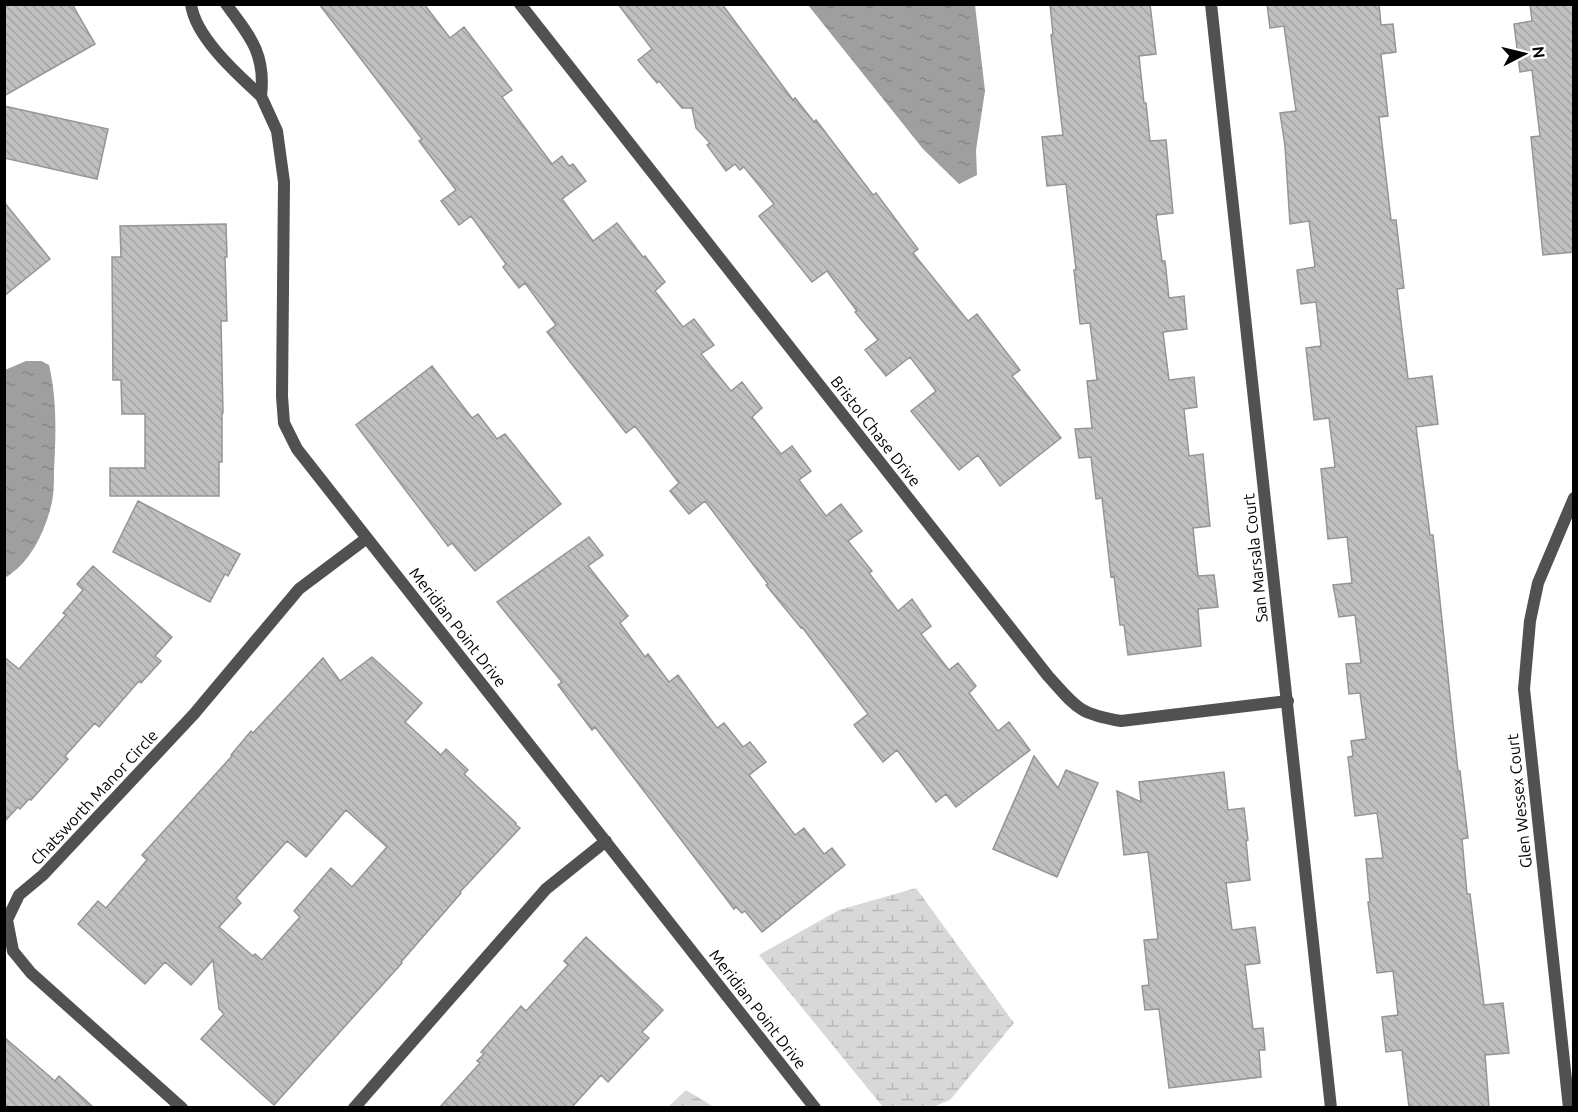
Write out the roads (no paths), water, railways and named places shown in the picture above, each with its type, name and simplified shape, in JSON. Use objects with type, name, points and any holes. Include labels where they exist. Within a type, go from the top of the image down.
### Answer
[{"type":"street","name":"Meridian Point Drive","points":[[191,4],[197,25],[243,79],[261,96],[277,131],[285,182],[282,396],[284,423],[297,449],[815,1107]]},
{"type":"street","name":"Meridian Point Drive","points":[[225,4],[252,42],[261,61],[263,77],[261,96]]},
{"type":"street","name":"Bristol Chase Drive","points":[[520,4],[1048,676],[1076,708],[1097,717],[1121,721],[1288,702]]},
{"type":"street","name":"San Marsala Court","points":[[1211,4],[1331,1107]]},
{"type":"street","name":"Glen Wessex Court","points":[[1569,1107],[1524,689],[1530,621],[1538,583],[1574,498]]},
{"type":"street","name":"Chatsworth Manor Circle","points":[[182,1107],[31,973],[13,951],[7,920],[19,896],[43,875],[194,714],[299,588],[367,538]]},
{"type":"street","points":[[354,1107],[546,889],[606,841]]},
{"type":"water","points":[[808,5],[975,5],[985,91],[976,150],[977,175],[959,184],[923,149]]},
{"type":"water","points":[[26,361],[41,361],[49,365],[55,417],[53,494],[45,524],[36,545],[22,564],[5,578],[5,370]]}]
